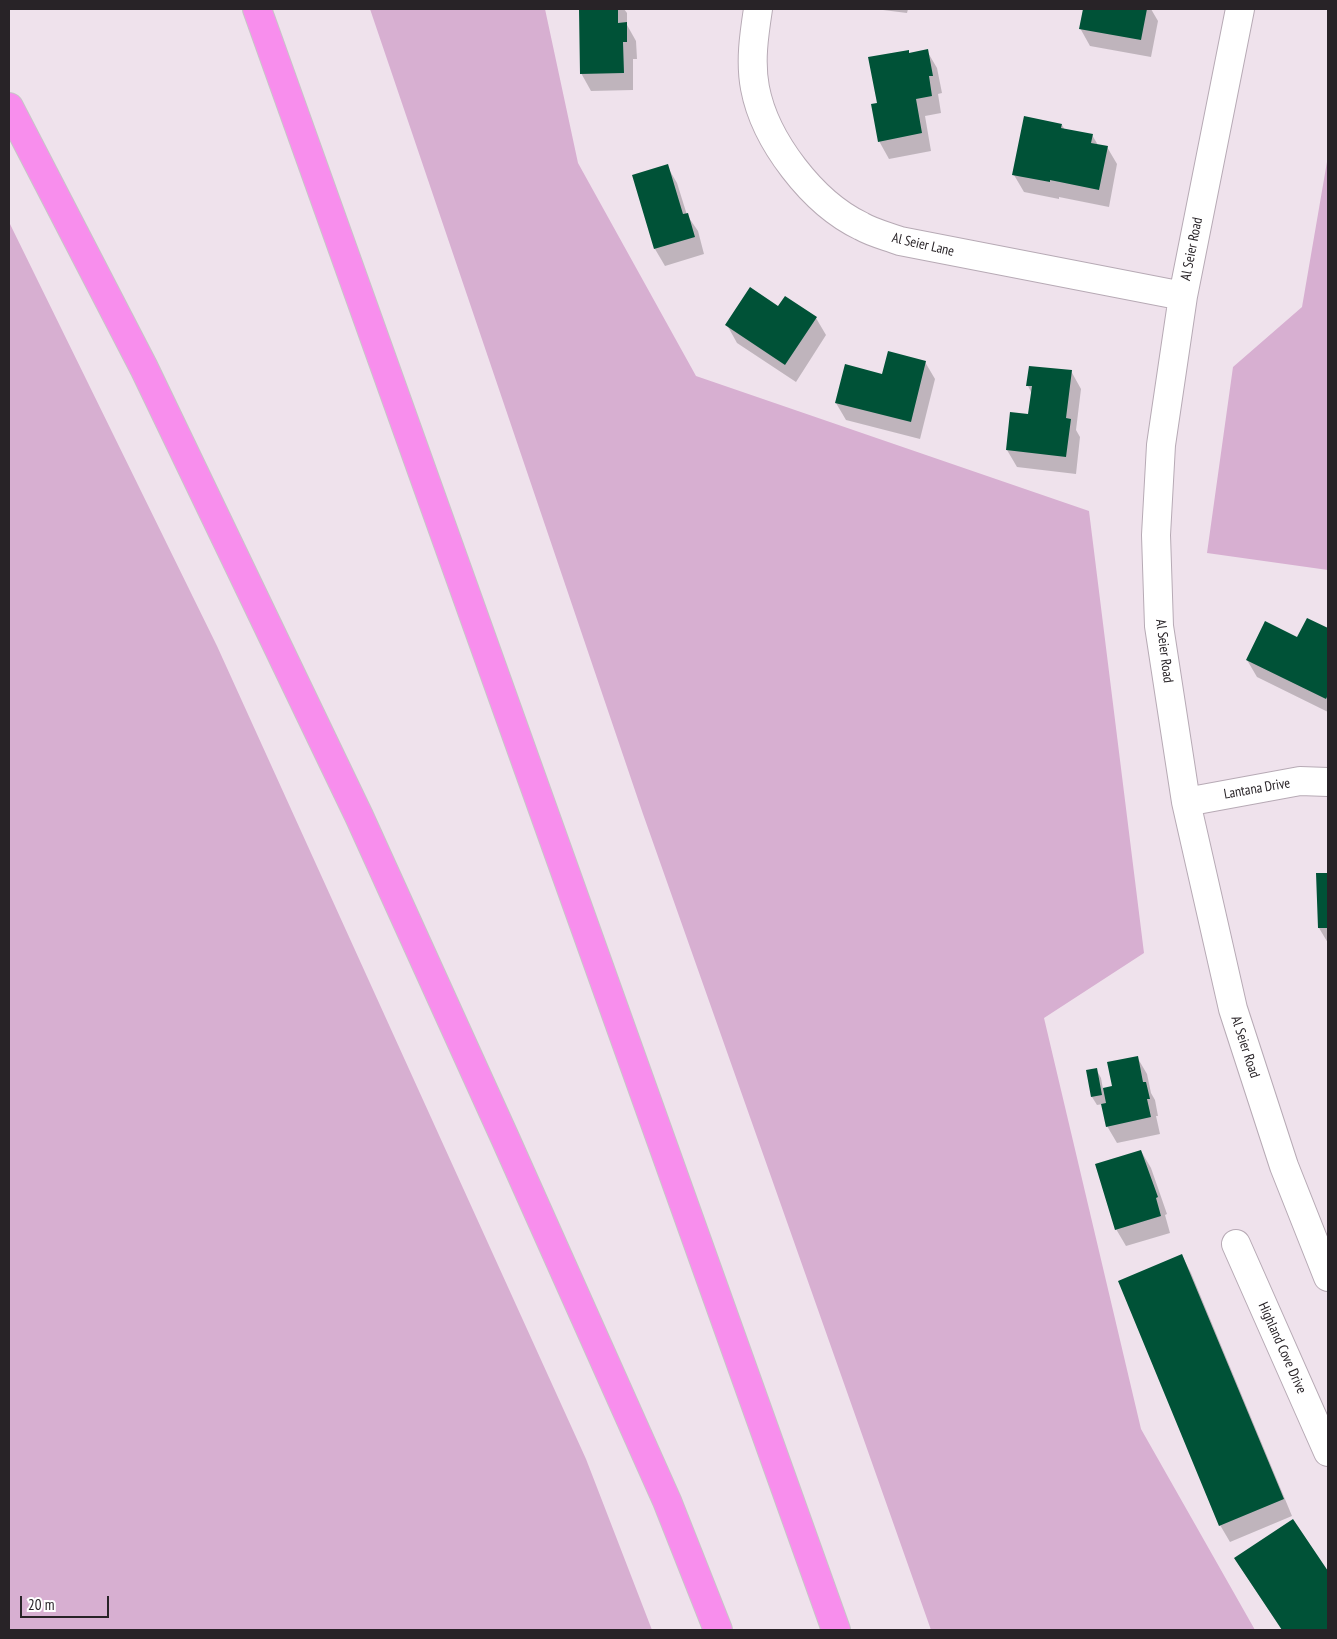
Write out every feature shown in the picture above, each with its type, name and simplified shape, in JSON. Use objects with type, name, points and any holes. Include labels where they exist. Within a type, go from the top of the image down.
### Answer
[{"type":"highway","points":[[257,9],[836,1630]]},
{"type":"highway","points":[[9,107],[144,368],[359,816],[506,1138],[667,1501],[718,1630]]},
{"type":"street","name":"Al Seier Lane","points":[[758,9],[753,61],[755,89],[766,122],[781,151],[801,177],[828,205],[860,226],[900,241],[1183,296]]},
{"type":"street","name":"Al Seier Road","points":[[1240,9],[1183,296],[1160,445],[1156,535],[1159,626],[1186,802],[1233,1010],[1284,1166],[1328,1277]]},
{"type":"street","name":"Lantana Drive","points":[[1186,802],[1300,781],[1328,782]]},
{"type":"street","name":"Highland Cove Drive","points":[[1236,1244],[1328,1452]]},
{"type":"shaded area","points":[[370,9],[545,9],[578,163],[696,376],[1089,511],[1144,953],[1044,1018],[1141,1429],[1255,1630],[931,1630],[643,814]]},
{"type":"shaded area","points":[[1328,156],[1328,570],[1207,553],[1233,367],[1302,307]]},
{"type":"shaded area","points":[[9,222],[217,646],[586,1459],[652,1630],[9,1630]]},
{"type":"building","points":[[579,9],[618,9],[618,23],[627,22],[627,42],[623,42],[624,73],[580,74]]},
{"type":"building","points":[[1083,9],[1147,9],[1141,40],[1079,29]]},
{"type":"building","points":[[928,49],[933,76],[929,76],[932,96],[916,99],[922,133],[878,142],[871,104],[877,103],[868,57],[909,50],[909,53]]},
{"type":"building","points":[[1024,116],[1062,124],[1061,128],[1093,134],[1091,143],[1108,146],[1099,190],[1050,180],[1050,182],[1012,175]]},
{"type":"building","points":[[668,164],[683,214],[688,213],[695,237],[654,249],[632,175]]},
{"type":"building","points":[[750,287],[778,306],[785,296],[817,317],[785,365],[725,325]]},
{"type":"building","points":[[888,351],[926,361],[911,422],[835,403],[845,364],[882,374]]},
{"type":"building","points":[[1029,366],[1072,370],[1066,418],[1071,419],[1066,457],[1006,450],[1010,412],[1028,414],[1032,386],[1026,386]]},
{"type":"building","points":[[1307,618],[1328,628],[1328,695],[1326,699],[1246,660],[1265,621],[1297,637]]},
{"type":"building","points":[[1316,873],[1328,873],[1328,928],[1318,928]]},
{"type":"building","points":[[1138,1056],[1143,1082],[1146,1082],[1150,1099],[1147,1099],[1151,1117],[1106,1127],[1101,1104],[1106,1103],[1103,1088],[1112,1086],[1107,1062]]},
{"type":"building","points":[[1097,1068],[1102,1095],[1091,1097],[1086,1070]]},
{"type":"building","points":[[1141,1150],[1158,1197],[1156,1198],[1161,1216],[1115,1230],[1095,1164]]},
{"type":"building","points":[[1182,1254],[1284,1499],[1219,1526],[1118,1281]]},
{"type":"building","points":[[1293,1519],[1328,1571],[1328,1630],[1282,1630],[1234,1558]]}]
